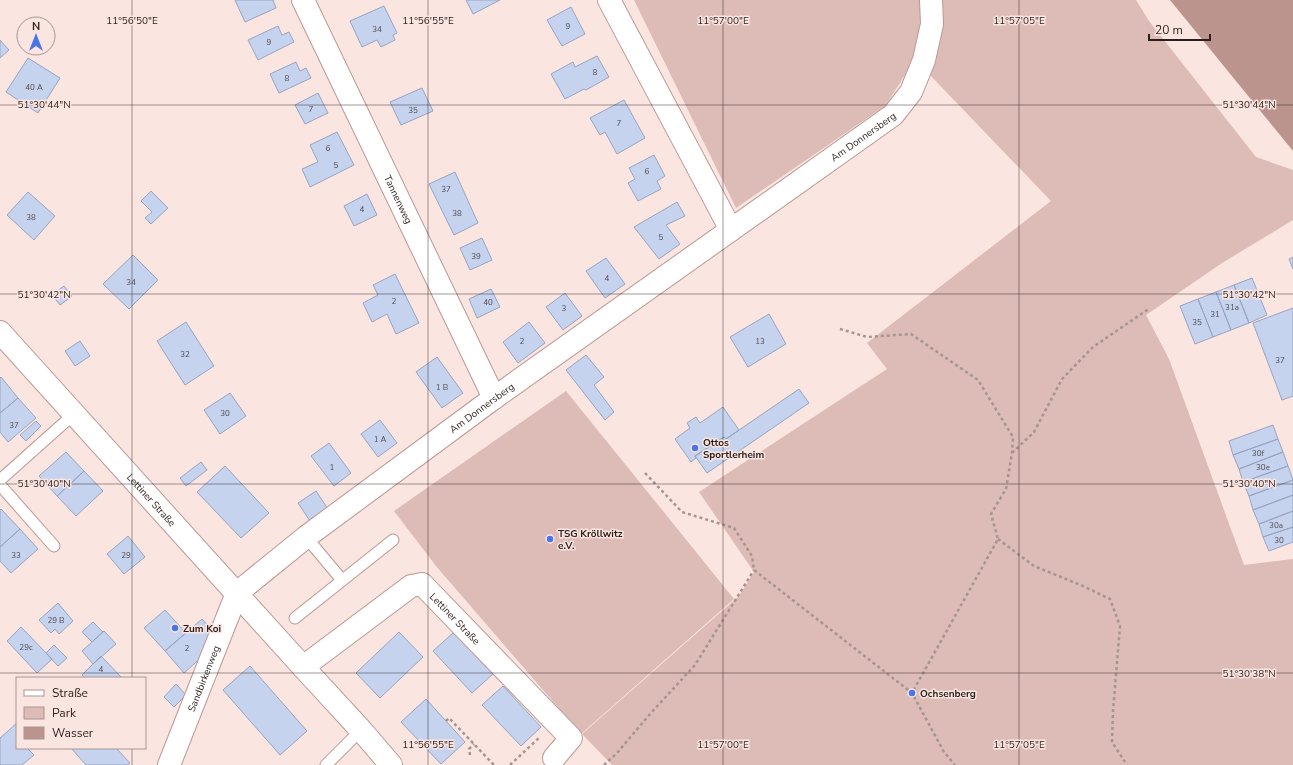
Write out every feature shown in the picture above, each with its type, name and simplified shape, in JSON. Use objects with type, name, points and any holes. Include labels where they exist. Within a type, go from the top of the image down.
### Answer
[{"type":"street","name":"Tannenweg","points":[[303,0],[494,398]]},
{"type":"street","points":[[609,0],[731,230]]},
{"type":"street","name":"Am Donnersberg","points":[[237,593],[306,537],[494,398],[893,115],[911,92],[924,60],[932,24],[930,0]]},
{"type":"street","name":"Lettiner Straße","points":[[0,332],[391,765]]},
{"type":"street","name":"Lettiner Straße","points":[[303,667],[411,586],[422,584],[572,738],[554,758]]},
{"type":"street","name":"Sandbirkenweg","points":[[169,765],[237,593]]},
{"type":"lane","points":[[0,480],[74,414]]},
{"type":"lane","points":[[0,485],[54,546]]},
{"type":"lane","points":[[306,537],[342,580]]},
{"type":"lane","points":[[295,618],[393,540]]},
{"type":"lane","points":[[326,765],[361,730]]},
{"type":"path","points":[[1012,453],[1034,432],[1062,379],[1093,347],[1150,308]]},
{"type":"path","points":[[840,329],[867,337],[910,334],[978,380],[1013,437],[1006,490],[991,514],[998,539],[1034,566],[1110,599],[1120,626],[1112,742],[1127,765]]},
{"type":"path","points":[[604,765],[617,753],[695,665],[754,570],[752,556],[734,528],[682,512],[645,473]]},
{"type":"path","points":[[912,693],[998,539]]},
{"type":"path","points":[[754,570],[912,693],[944,752],[955,765]]},
{"type":"path","points":[[446,721],[449,718],[494,765]]},
{"type":"path","points":[[510,765],[556,722]]},
{"type":"path","points":[[470,754],[469,749],[474,744]]},
{"type":"green space","points":[[634,0],[921,0],[925,10],[920,52],[885,106],[736,208]]},
{"type":"green space","points":[[936,0],[1136,0],[1149,21],[1256,157],[1293,170],[1293,220],[1222,263],[1146,315],[1169,359],[1244,565],[1293,559],[1293,765],[612,765],[582,734],[739,596],[754,572],[699,492],[887,369],[867,343],[1051,201],[929,74]]},
{"type":"green space","name":"TSG Kröllwitz e.V.","points":[[566,391],[734,599],[581,734],[436,566],[394,511]]},
{"type":"water","points":[[1170,0],[1293,0],[1293,151]]},
{"type":"building","points":[[235,0],[273,0],[276,8],[245,22]]},
{"type":"building","points":[[466,0],[500,0],[473,14]]},
{"type":"building","points":[[384,6],[397,33],[393,35],[395,40],[381,47],[377,40],[362,47],[350,21]]},
{"type":"building","points":[[571,7],[585,34],[562,46],[547,20]]},
{"type":"building","points":[[278,26],[282,35],[289,32],[294,42],[258,60],[248,40]]},
{"type":"building","points":[[0,40],[9,50],[0,58]]},
{"type":"building","points":[[597,56],[609,77],[586,90],[584,89],[565,99],[551,74],[573,62],[575,67]]},
{"type":"building","points":[[28,58],[60,78],[38,113],[6,92]]},
{"type":"building","points":[[296,62],[300,71],[306,68],[311,78],[279,93],[270,74]]},
{"type":"building","points":[[422,88],[433,111],[401,125],[390,102]]},
{"type":"building","points":[[318,93],[328,113],[305,124],[295,105]]},
{"type":"building","points":[[624,100],[645,138],[617,154],[605,132],[600,135],[590,118]]},
{"type":"building","points":[[337,132],[354,165],[310,187],[302,169],[318,162],[310,145]]},
{"type":"building","points":[[654,155],[665,176],[657,181],[661,189],[638,201],[628,183],[635,179],[629,168]]},
{"type":"building","points":[[455,172],[478,223],[454,235],[429,184]]},
{"type":"building","points":[[151,191],[168,208],[151,224],[145,218],[152,212],[141,201]]},
{"type":"building","points":[[28,192],[55,216],[34,240],[7,215]]},
{"type":"building","points":[[367,194],[377,215],[354,226],[344,206]]},
{"type":"building","points":[[677,202],[685,216],[666,225],[680,244],[659,259],[634,227]]},
{"type":"building","points":[[482,238],[492,260],[470,270],[460,248]]},
{"type":"building","points":[[133,255],[158,280],[129,309],[103,284]]},
{"type":"building","points":[[1293,257],[1293,269],[1289,259]]},
{"type":"building","points":[[606,258],[625,284],[605,298],[586,271]]},
{"type":"building","points":[[395,274],[419,323],[396,334],[387,314],[372,322],[363,303],[378,295],[373,285]]},
{"type":"building","points":[[1252,278],[1267,315],[1249,323],[1234,285]]},
{"type":"building","points":[[1234,285],[1249,323],[1231,330],[1216,292]]},
{"type":"building","points":[[64,286],[72,296],[60,305],[52,295]]},
{"type":"building","points":[[491,289],[500,307],[477,318],[469,299]]},
{"type":"building","points":[[1216,292],[1231,330],[1213,337],[1198,299]]},
{"type":"building","points":[[565,293],[582,316],[563,330],[546,307]]},
{"type":"building","points":[[1198,299],[1213,337],[1195,344],[1180,306]]},
{"type":"building","points":[[1293,308],[1293,396],[1282,400],[1253,323]]},
{"type":"building","points":[[769,314],[786,344],[748,367],[730,337]]},
{"type":"building","points":[[186,322],[214,366],[185,385],[157,341]]},
{"type":"building","points":[[529,322],[545,343],[518,363],[503,342]]},
{"type":"building","points":[[80,341],[90,356],[75,366],[65,351]]},
{"type":"building","points":[[586,355],[604,377],[594,385],[614,412],[605,420],[566,370]]},
{"type":"building","points":[[437,357],[463,393],[442,408],[416,372]]},
{"type":"building","points":[[1,377],[18,398],[0,413],[0,378]]},
{"type":"building","points":[[799,389],[809,403],[707,473],[695,456],[724,437],[726,439]]},
{"type":"building","points":[[230,393],[246,416],[220,434],[204,410]]},
{"type":"building","points":[[18,398],[36,418],[8,442],[0,432],[0,413]]},
{"type":"building","points":[[723,407],[739,430],[726,439],[724,437],[695,456],[696,458],[691,462],[675,439],[690,428],[687,423],[696,417],[700,423]]},
{"type":"building","points":[[380,420],[397,443],[378,457],[361,434]]},
{"type":"building","points":[[36,421],[41,426],[26,441],[20,435]]},
{"type":"building","points":[[1273,425],[1278,439],[1233,455],[1229,441]]},
{"type":"building","points":[[1278,439],[1283,452],[1239,469],[1233,455]]},
{"type":"building","points":[[329,443],[351,473],[334,486],[311,456]]},
{"type":"building","points":[[66,452],[84,471],[57,496],[39,476]]},
{"type":"building","points":[[1283,452],[1288,466],[1243,482],[1239,469]]},
{"type":"building","points":[[201,462],[207,470],[186,486],[180,478]]},
{"type":"building","points":[[225,466],[269,513],[241,538],[197,492]]},
{"type":"building","points":[[1288,466],[1293,480],[1249,496],[1243,482]]},
{"type":"building","points":[[84,471],[103,491],[76,516],[57,496]]},
{"type":"building","points":[[1293,480],[1293,495],[1253,510],[1249,496]]},
{"type":"building","points":[[316,491],[328,509],[310,521],[298,503]]},
{"type":"building","points":[[1293,495],[1293,511],[1259,524],[1253,510]]},
{"type":"building","points":[[1,509],[20,529],[0,547],[0,510]]},
{"type":"building","points":[[1293,511],[1293,527],[1263,537],[1259,524]]},
{"type":"building","points":[[1293,527],[1293,542],[1269,551],[1263,537]]},
{"type":"building","points":[[20,529],[38,549],[11,573],[0,561],[0,547]]},
{"type":"building","points":[[128,536],[145,557],[124,574],[107,554]]},
{"type":"building","points":[[58,603],[73,621],[59,634],[55,629],[51,633],[39,620]]},
{"type":"building","points":[[165,610],[186,633],[165,651],[144,628]]},
{"type":"building","points":[[202,619],[215,634],[206,641],[209,645],[201,652],[204,655],[184,673],[165,651]]},
{"type":"building","points":[[93,622],[103,632],[92,642],[82,632]]},
{"type":"building","points":[[21,627],[52,659],[37,673],[7,641]]},
{"type":"building","points":[[104,631],[116,644],[93,664],[82,651]]},
{"type":"building","points":[[399,632],[423,657],[380,698],[356,673]]},
{"type":"building","points":[[454,632],[493,674],[472,693],[433,651]]},
{"type":"building","points":[[54,645],[67,658],[58,666],[46,653]]},
{"type":"building","points":[[101,656],[121,677],[84,677],[82,675]]},
{"type":"building","points":[[250,666],[307,731],[280,755],[223,690]]},
{"type":"building","points":[[176,684],[186,695],[174,707],[164,697]]},
{"type":"building","points":[[503,686],[541,727],[521,746],[482,705]]},
{"type":"building","points":[[426,699],[465,742],[441,764],[401,722]]},
{"type":"building","points":[[16,724],[16,749],[28,749],[34,755],[22,765],[0,765],[0,738]]},
{"type":"building","points":[[72,749],[117,749],[130,763],[128,765],[86,765]]},
{"type":"place","name":"Ottos Sportlerheim","points":[[695,448]]},
{"type":"place","name":"TSG Kröllwitz e.V.","points":[[550,539]]},
{"type":"place","name":"Zum Koi","points":[[175,628]]},
{"type":"place","name":"Ochsenberg","points":[[912,693]]}]
